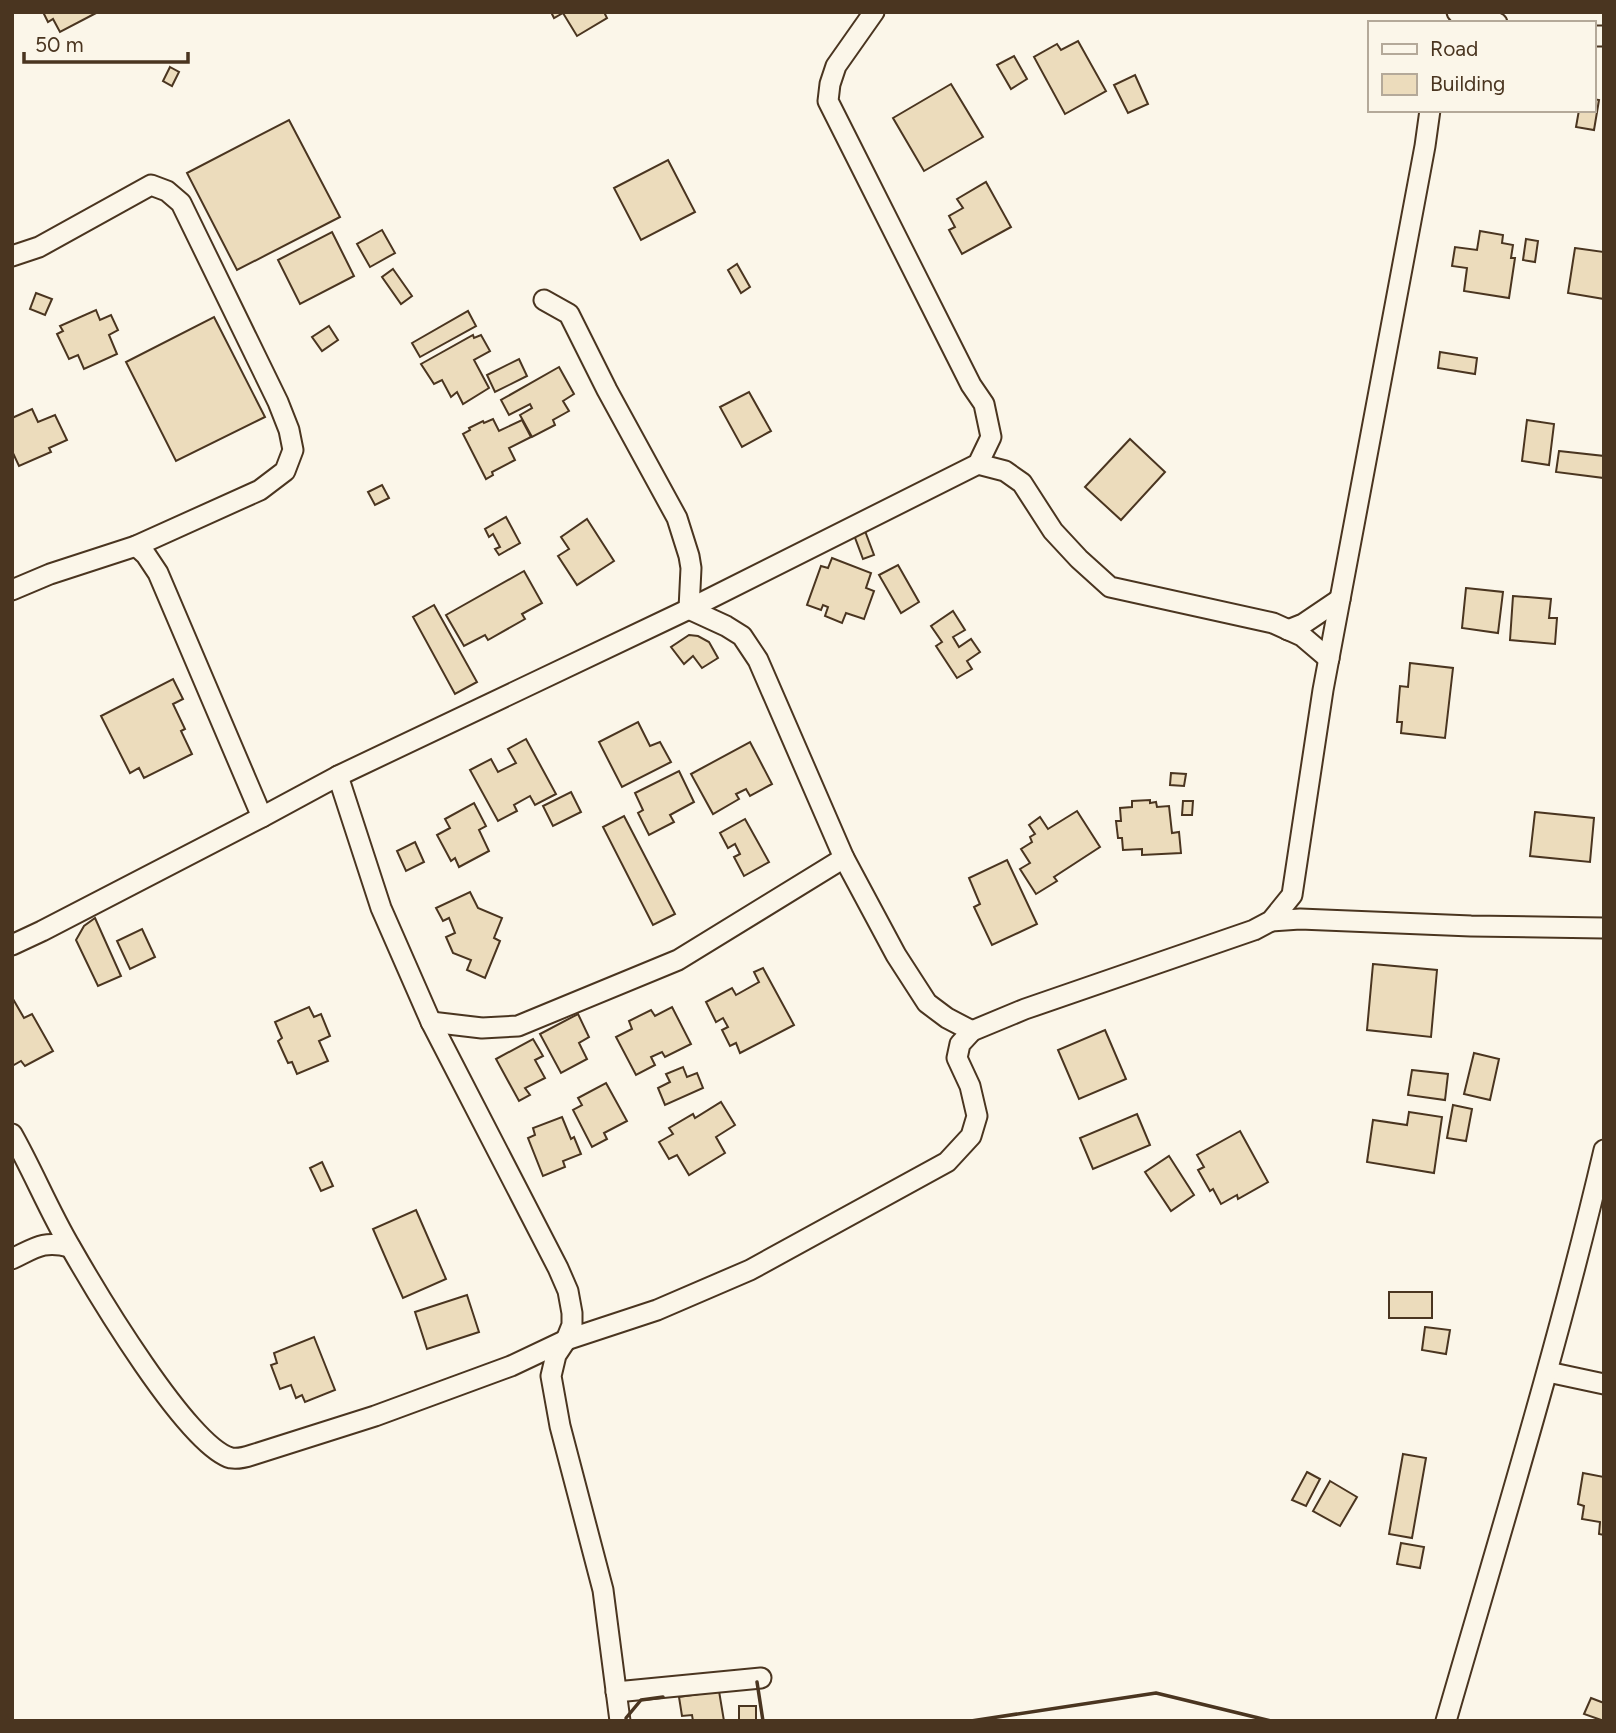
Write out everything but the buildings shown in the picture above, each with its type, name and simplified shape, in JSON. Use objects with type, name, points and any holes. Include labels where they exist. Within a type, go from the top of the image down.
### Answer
[{"type":"street","points":[[12,945],[338,776],[689,609],[978,464],[991,437],[984,404],[971,385],[828,101],[836,65],[874,12]]},
{"type":"street","points":[[1457,12],[1490,21]]},
{"type":"street","points":[[12,1134],[70,1247],[139,1359],[180,1415],[220,1453],[233,1459],[375,1416],[511,1366],[566,1340],[657,1310],[750,1270],[947,1162],[971,1136],[977,1116],[970,1086],[957,1058],[960,1044],[972,1031],[1025,1009],[1254,930],[1271,920],[1292,895],[1329,659],[1430,112]]},
{"type":"street","points":[[12,256],[39,247],[151,185],[167,191],[180,203],[278,402],[289,430],[293,450],[285,471],[260,490],[135,546],[12,590]]},
{"type":"street","points":[[544,300],[569,314],[677,518],[691,568],[689,609]]},
{"type":"street","points":[[978,464],[1005,471],[1022,483],[1053,531],[1110,587],[1273,623],[1302,636],[1329,659]]},
{"type":"street","points":[[135,546],[146,555],[158,573],[262,817]]},
{"type":"street","points":[[1288,630],[1311,619],[1340,599]]},
{"type":"street","points":[[689,609],[742,636],[758,660],[844,858],[896,955],[928,1003],[947,1018],[972,1031]]},
{"type":"street","points":[[338,776],[381,908],[432,1022],[568,1291],[572,1325],[556,1355],[551,1376],[560,1426],[603,1590],[620,1721]]},
{"type":"street","points":[[432,1022],[482,1028],[518,1026],[678,960],[844,858]]},
{"type":"street","points":[[1294,881],[1317,919]]},
{"type":"street","points":[[1271,920],[1317,919],[1471,926],[1604,928]]},
{"type":"street","points":[[1446,1721],[1548,1372],[1604,1150]]},
{"type":"street","points":[[12,1259],[41,1245],[54,1243],[70,1247]]},
{"type":"street","points":[[1548,1372],[1604,1384]]},
{"type":"street","points":[[616,1692],[761,1678]]},
{"type":"wall","points":[[757,1682],[763,1721]]},
{"type":"wall","points":[[971,1721],[1156,1693],[1271,1721]]},
{"type":"wall","points":[[626,1718],[641,1700],[663,1697]]}]
